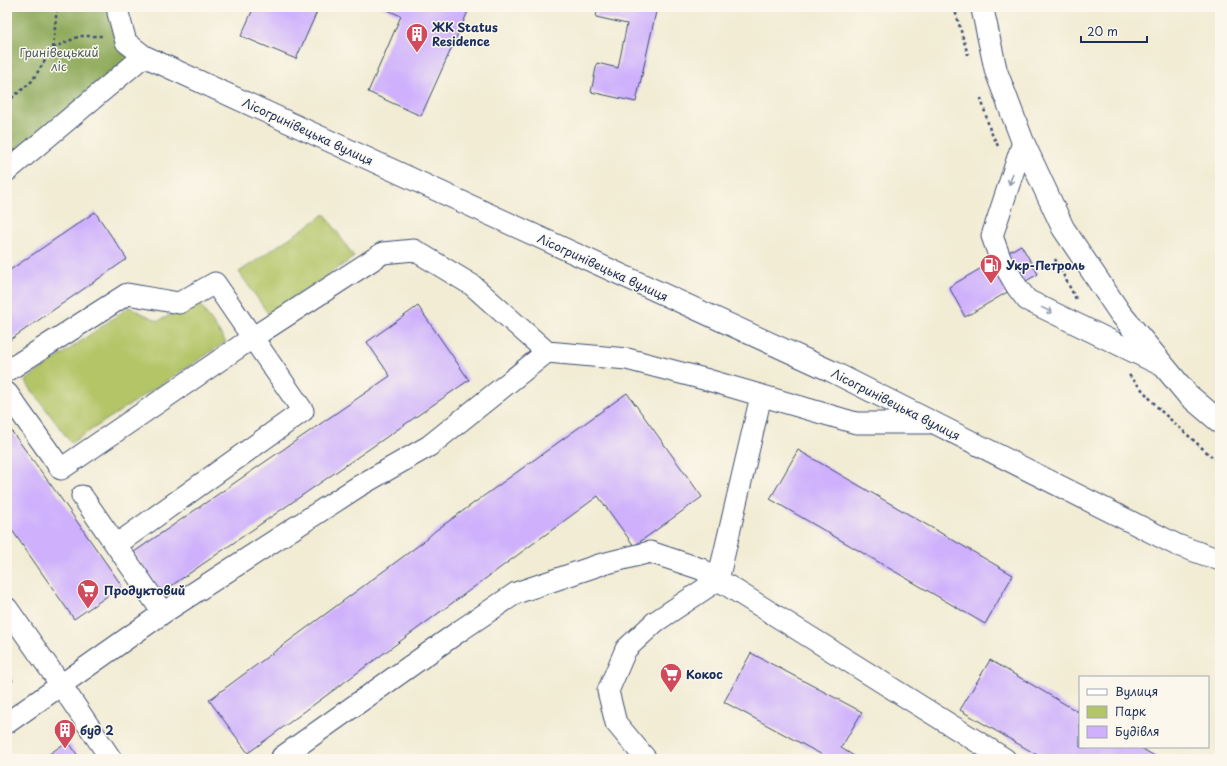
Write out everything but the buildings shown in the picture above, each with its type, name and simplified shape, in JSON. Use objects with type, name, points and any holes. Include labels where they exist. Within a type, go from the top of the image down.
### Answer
[{"type":"main road","points":[[982,7],[996,71],[1023,142],[1063,228],[1120,313],[1187,394],[1220,422]]},
{"type":"street","points":[[119,7],[118,13],[126,42]]},
{"type":"street","name":"Лісогринівецька вулиця","points":[[126,42],[144,56],[831,371],[1176,545],[1220,560]]},
{"type":"street","points":[[7,171],[144,56]]},
{"type":"street","points":[[1023,142],[992,236],[1000,258],[1017,287],[1027,300],[1165,367]]},
{"type":"street","points":[[7,393],[61,469],[252,338],[383,253],[414,250],[472,285],[547,352],[627,359],[856,423],[932,423]]},
{"type":"street","points":[[7,371],[126,294],[179,303],[215,282],[303,411],[116,545]]},
{"type":"street","points":[[7,723],[163,613],[359,486],[429,446],[547,352]]},
{"type":"street","points":[[646,759],[616,724],[608,691],[626,649],[655,622],[718,580],[761,396]]},
{"type":"street","points":[[82,496],[163,613]]},
{"type":"street","points":[[282,757],[461,630],[516,593],[599,565],[650,552],[701,569],[1005,759]]},
{"type":"street","points":[[7,608],[61,685],[110,759]]},
{"type":"path","points":[[7,102],[32,81],[52,48],[57,7]]},
{"type":"path","points":[[52,48],[80,36],[114,36],[126,42]]},
{"type":"green space","name":"Гринівецький ліс","points":[[7,7],[119,7],[144,56],[7,171]]},
{"type":"green space","points":[[325,214],[354,257],[269,315],[239,272]]},
{"type":"green space","points":[[198,302],[226,342],[71,443],[25,381],[129,307],[158,321]]},
{"type":"place","name":"ЖК Status Residence","points":[[417,54]]},
{"type":"place","name":"Укр-Петроль","points":[[991,284]]},
{"type":"place","name":"Продуктовий","points":[[88,610]]},
{"type":"place","name":"Кокос","points":[[671,694]]},
{"type":"place","name":"буд 2","points":[[65,750]]}]
